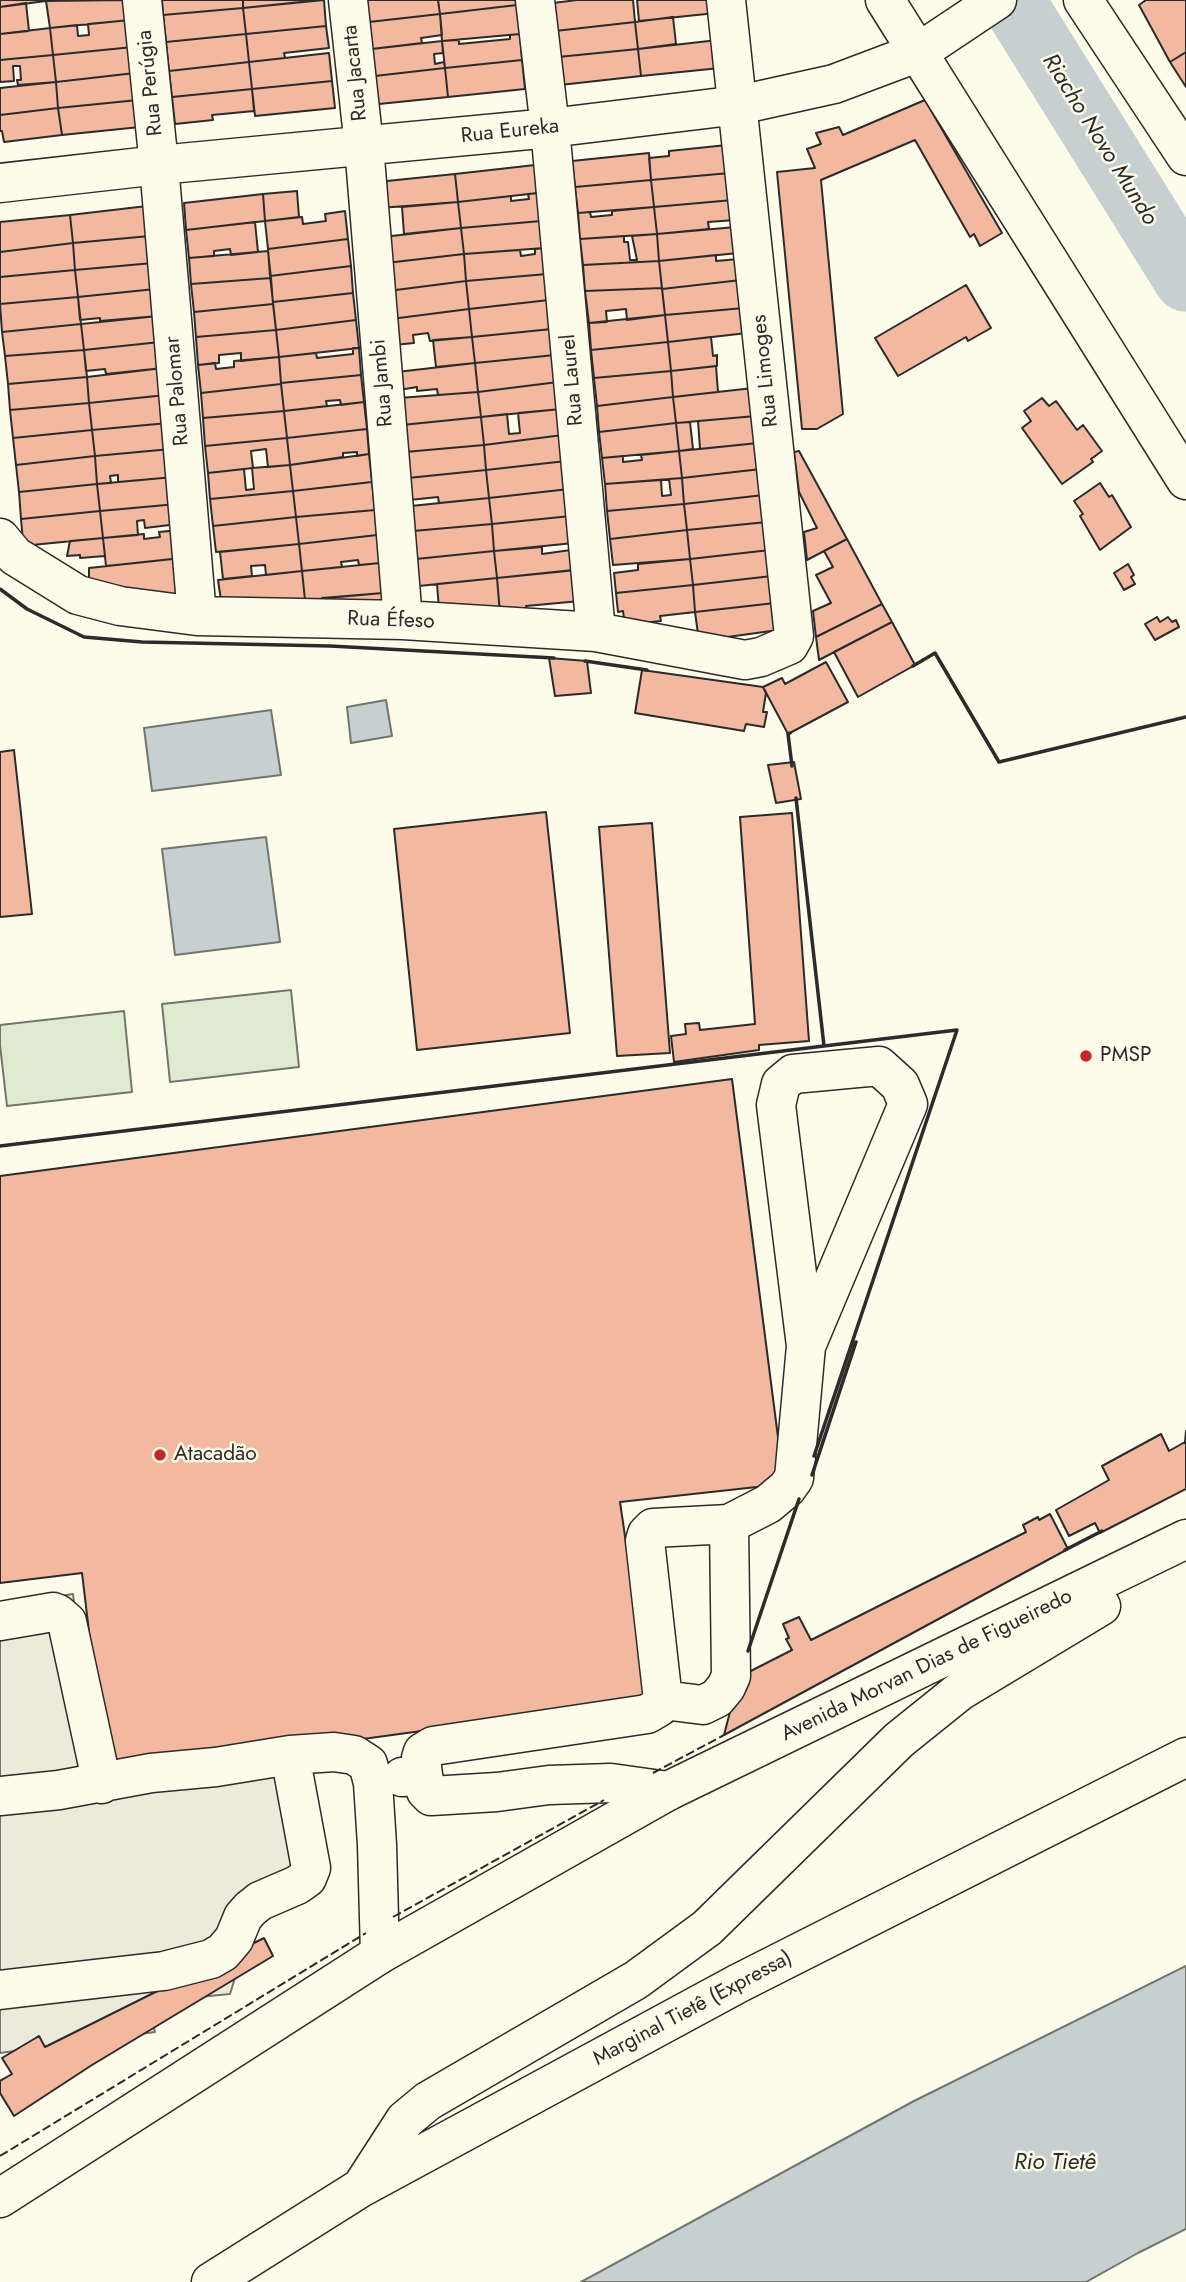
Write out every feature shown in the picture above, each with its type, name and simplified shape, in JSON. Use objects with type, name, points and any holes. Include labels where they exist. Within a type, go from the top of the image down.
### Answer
[{"type":"main road","name":"Rua Perúgia","points":[[142,0],[159,165]]},
{"type":"main road","name":"Rua Jacarta","points":[[348,0],[364,146]]},
{"type":"main road","name":"Rua Laurel","points":[[535,0],[550,128],[596,632]]},
{"type":"main road","name":"Rua Limoges","points":[[726,0],[794,636]]},
{"type":"main road","points":[[885,0],[1186,480]]},
{"type":"main road","points":[[1083,0],[1186,156]]},
{"type":"main road","name":"Rua Eureka","points":[[0,183],[550,128],[739,105],[834,84],[919,52],[985,8]]},
{"type":"main road","name":"Rua Jambi","points":[[364,146],[403,620]]},
{"type":"main road","name":"Rua Palomar","points":[[159,165],[197,616]]},
{"type":"main road","name":"Rua Éfeso","points":[[0,538],[15,556],[78,595],[120,606],[197,616],[403,620],[596,632],[745,660],[783,649],[794,636]]},
{"type":"main road","points":[[668,1791],[611,1783],[549,1785],[431,1797],[426,1791],[421,1758],[423,1752],[433,1746],[647,1714],[659,1707],[663,1700],[645,1541],[647,1534],[653,1528],[729,1524],[768,1504],[787,1488],[794,1478],[806,1346],[776,1105],[781,1084],[793,1074],[879,1066],[900,1085],[908,1104],[806,1346]]},
{"type":"main road","points":[[663,1700],[703,1705],[717,1698],[731,1676],[729,1524]]},
{"type":"main road","points":[[362,2187],[405,2120],[428,2101],[636,1980],[707,1928],[899,1740],[960,1691],[1144,1579],[1175,1545]]},
{"type":"main road","name":"Avenida Morvan Dias de Figueiredo","points":[[0,2199],[380,1954],[668,1791],[1175,1545]]},
{"type":"main road","points":[[0,1621],[53,1612],[67,1622],[102,1784]]},
{"type":"main road","points":[[0,1796],[102,1784],[151,1773],[216,1768],[290,1755],[334,1752],[354,1755],[368,1763],[373,1783],[380,1954]]},
{"type":"main road","points":[[0,1990],[164,1971],[211,1959],[223,1952],[234,1939],[243,1917],[250,1909],[260,1901],[297,1885],[307,1878],[312,1868],[290,1755]]},
{"type":"main road","name":"Marginal Tietê (Expressa)","points":[[211,2282],[362,2187],[739,1983],[1186,1757]]},
{"type":"main road","points":[[373,1783],[423,1774]]},
{"type":"green space","points":[[291,990],[299,1067],[170,1082],[162,1004]]},
{"type":"green space","points":[[124,1011],[132,1092],[7,1106],[0,1025]]},
{"type":"shaded area","points":[[73,1594],[97,1788],[304,1763],[320,1868],[252,1923],[230,1994],[148,2002],[155,2032],[0,2053],[0,1605]]},
{"type":"water","points":[[386,700],[392,736],[351,743],[347,707]]},
{"type":"water","points":[[271,710],[281,775],[152,791],[144,728]]},
{"type":"water","points":[[266,837],[280,942],[175,955],[162,849]]},
{"type":"water","name":"Rio Tietê","points":[[1186,1966],[1186,2229],[1086,2282],[581,2282],[914,2101]]},
{"type":"building","points":[[0,0],[46,0],[46,1],[0,7]]},
{"type":"building","points":[[128,0],[130,20],[50,28],[46,1]]},
{"type":"building","points":[[162,0],[243,0],[243,8],[163,15]]},
{"type":"building","points":[[243,0],[320,0],[243,8]]},
{"type":"building","points":[[324,0],[326,26],[246,34],[243,8]]},
{"type":"building","points":[[358,0],[438,0],[440,14],[360,23]]},
{"type":"building","points":[[438,0],[517,0],[517,5],[440,14]]},
{"type":"building","points":[[633,0],[635,22],[555,31],[553,3]]},
{"type":"building","points":[[637,0],[714,0],[716,13],[639,21]]},
{"type":"building","points":[[1146,0],[1186,0],[1186,52],[1170,62],[1139,5]]},
{"type":"building","points":[[26,3],[29,31],[0,34],[0,7]]},
{"type":"building","points":[[517,5],[520,34],[442,41],[440,14]]},
{"type":"building","points":[[243,8],[246,34],[166,42],[163,15]]},
{"type":"building","points":[[440,14],[442,35],[421,38],[422,43],[363,50],[360,23]]},
{"type":"building","points":[[673,17],[676,44],[638,49],[635,22]]},
{"type":"building","points":[[130,20],[133,47],[53,55],[50,28],[77,25],[78,36],[89,35],[88,24]]},
{"type":"building","points":[[635,22],[638,49],[558,57],[555,31]]},
{"type":"building","points":[[326,26],[329,48],[284,53],[285,58],[249,62],[246,34]]},
{"type":"building","points":[[50,28],[53,55],[0,60],[0,34]]},
{"type":"building","points":[[246,34],[249,62],[169,71],[166,42]]},
{"type":"building","points":[[520,34],[522,60],[445,68],[442,41],[459,40],[459,44],[510,39],[510,35]]},
{"type":"building","points":[[718,40],[720,68],[641,76],[638,49]]},
{"type":"building","points":[[442,41],[443,53],[434,54],[435,64],[444,62],[445,68],[366,77],[363,50]]},
{"type":"building","points":[[133,47],[135,73],[56,82],[53,55]]},
{"type":"building","points":[[638,49],[641,76],[560,85],[558,57]]},
{"type":"building","points":[[1186,52],[1186,87],[1170,62]]},
{"type":"building","points":[[329,53],[332,81],[252,89],[249,62]]},
{"type":"building","points":[[53,55],[56,82],[18,85],[17,80],[21,80],[20,66],[13,66],[14,81],[0,82],[0,60]]},
{"type":"building","points":[[522,60],[525,89],[448,97],[445,68]]},
{"type":"building","points":[[249,62],[252,89],[172,97],[169,71]]},
{"type":"building","points":[[445,68],[448,97],[369,105],[366,77]]},
{"type":"building","points":[[135,73],[138,100],[58,108],[56,82]]},
{"type":"building","points":[[332,81],[335,108],[255,116],[252,89]]},
{"type":"building","points":[[56,82],[58,108],[0,115],[0,88]]},
{"type":"building","points":[[252,89],[254,111],[212,115],[213,120],[175,124],[172,97]]},
{"type":"building","points":[[138,100],[140,127],[62,135],[58,108]]},
{"type":"building","points":[[925,100],[1002,233],[980,246],[974,234],[970,237],[915,140],[821,180],[843,414],[817,429],[802,429],[777,172],[815,168],[807,149],[821,144],[816,133],[839,127],[843,135]]},
{"type":"building","points":[[58,108],[62,135],[4,142],[0,131],[0,115]]},
{"type":"building","points":[[727,145],[730,173],[651,180],[649,158],[669,156],[669,151]]},
{"type":"building","points":[[649,153],[651,180],[575,187],[572,161]]},
{"type":"building","points":[[535,165],[538,193],[458,202],[455,174]]},
{"type":"building","points":[[730,173],[733,200],[654,207],[651,180]]},
{"type":"building","points":[[455,174],[458,202],[380,208],[377,182]]},
{"type":"building","points":[[651,180],[654,207],[578,213],[575,187]]},
{"type":"building","points":[[297,191],[299,217],[265,221],[263,194]]},
{"type":"building","points":[[538,193],[541,221],[461,228],[458,202],[511,196],[511,201],[529,199],[528,194]]},
{"type":"building","points":[[263,194],[265,221],[186,230],[184,203]]},
{"type":"building","points":[[733,200],[735,220],[708,222],[709,229],[657,234],[654,207]]},
{"type":"building","points":[[458,202],[461,228],[404,234],[402,207]]},
{"type":"building","points":[[147,206],[150,236],[73,243],[70,215]]},
{"type":"building","points":[[654,207],[657,234],[580,239],[578,213],[590,212],[591,217],[612,215],[612,211]]},
{"type":"building","points":[[345,211],[348,239],[268,249],[265,221],[302,217],[303,224],[326,221],[325,214]]},
{"type":"building","points":[[70,215],[73,243],[0,252],[0,222]]},
{"type":"building","points":[[541,221],[544,248],[464,254],[461,228]]},
{"type":"building","points":[[255,222],[258,252],[231,255],[230,249],[214,251],[214,256],[189,258],[186,230]]},
{"type":"building","points":[[736,227],[738,253],[659,261],[657,234]]},
{"type":"building","points":[[461,228],[464,254],[386,263],[383,237]]},
{"type":"building","points":[[657,234],[659,261],[583,265],[580,239],[624,236],[624,242],[628,242],[630,260],[637,260],[632,236]]},
{"type":"building","points":[[150,236],[153,263],[75,270],[73,243]]},
{"type":"building","points":[[348,239],[351,266],[270,276],[268,249]]},
{"type":"building","points":[[73,243],[75,270],[0,277],[0,252]]},
{"type":"building","points":[[544,248],[547,274],[466,281],[464,254],[520,250],[521,256],[535,254],[535,249]]},
{"type":"building","points":[[268,251],[271,278],[191,284],[189,258]]},
{"type":"building","points":[[464,254],[466,281],[388,291],[386,263]]},
{"type":"building","points":[[716,255],[716,261],[739,259],[741,280],[662,289],[659,261]]},
{"type":"building","points":[[659,261],[662,288],[585,291],[583,265]]},
{"type":"building","points":[[153,263],[155,289],[78,297],[75,270]]},
{"type":"building","points":[[351,266],[353,293],[273,302],[270,276]]},
{"type":"building","points":[[75,270],[78,297],[0,304],[0,277]]},
{"type":"building","points":[[547,274],[549,300],[469,309],[466,281]]},
{"type":"building","points":[[271,278],[273,304],[194,312],[191,284]]},
{"type":"building","points":[[741,280],[744,308],[665,315],[662,289]]},
{"type":"building","points":[[466,281],[469,309],[391,319],[388,291]]},
{"type":"building","points":[[966,285],[991,328],[968,341],[966,337],[898,376],[875,338]]},
{"type":"building","points":[[662,288],[665,315],[627,320],[626,309],[606,311],[607,322],[589,323],[585,291]]},
{"type":"building","points":[[155,289],[158,316],[80,320],[78,297]]},
{"type":"building","points":[[353,293],[356,320],[276,330],[273,302]]},
{"type":"building","points":[[78,297],[81,324],[2,332],[0,304]]},
{"type":"building","points":[[549,300],[552,329],[472,337],[469,309]]},
{"type":"building","points":[[273,304],[276,330],[196,337],[194,312]]},
{"type":"building","points":[[744,308],[747,333],[668,342],[665,315]]},
{"type":"building","points":[[469,309],[472,337],[430,341],[428,333],[413,335],[414,343],[394,345],[391,319]]},
{"type":"building","points":[[665,315],[668,342],[591,350],[589,323]]},
{"type":"building","points":[[158,316],[160,342],[84,350],[81,324]]},
{"type":"building","points":[[356,320],[359,348],[279,357],[276,330]]},
{"type":"building","points":[[81,324],[84,350],[5,356],[2,332]]},
{"type":"building","points":[[552,329],[555,355],[475,363],[472,337]]},
{"type":"building","points":[[276,330],[279,357],[241,361],[241,353],[219,355],[219,363],[198,365],[196,337]]},
{"type":"building","points":[[472,337],[475,363],[436,367],[433,340]]},
{"type":"building","points":[[711,337],[713,356],[717,355],[717,366],[671,371],[668,342]]},
{"type":"building","points":[[160,342],[163,368],[106,374],[105,369],[86,371],[84,350]]},
{"type":"building","points":[[668,342],[671,371],[594,378],[591,350]]},
{"type":"building","points":[[353,348],[359,348],[361,375],[281,383],[279,357],[316,353],[317,358],[353,354]]},
{"type":"building","points":[[84,350],[87,377],[8,384],[5,356]]},
{"type":"building","points":[[555,355],[558,382],[478,392],[475,363]]},
{"type":"building","points":[[279,357],[281,384],[201,393],[198,365],[215,363],[216,369],[234,367],[234,361]]},
{"type":"building","points":[[475,363],[478,392],[438,395],[437,389],[417,391],[417,387],[399,390],[397,372]]},
{"type":"building","points":[[716,366],[718,392],[673,397],[671,371]]},
{"type":"building","points":[[163,368],[166,395],[89,403],[87,377]]},
{"type":"building","points":[[671,371],[673,397],[597,406],[594,378]]},
{"type":"building","points":[[361,375],[364,402],[341,405],[340,400],[326,401],[327,406],[284,411],[281,383]]},
{"type":"building","points":[[87,377],[89,403],[10,410],[8,384]]},
{"type":"building","points":[[558,382],[561,409],[481,417],[478,392]]},
{"type":"building","points":[[281,384],[284,411],[203,418],[201,393]]},
{"type":"building","points":[[753,388],[756,416],[676,423],[673,397]]},
{"type":"building","points":[[478,392],[481,417],[402,425],[399,398]]},
{"type":"building","points":[[166,395],[168,423],[92,430],[89,403]]},
{"type":"building","points":[[673,397],[676,423],[599,432],[597,406]]},
{"type":"building","points":[[1042,398],[1049,406],[1056,401],[1077,430],[1083,425],[1102,451],[1091,459],[1093,462],[1062,484],[1022,428],[1031,421],[1024,411]]},
{"type":"building","points":[[364,402],[367,429],[287,438],[284,411]]},
{"type":"building","points":[[89,403],[92,430],[13,438],[10,410]]},
{"type":"building","points":[[561,409],[563,435],[484,445],[481,417],[507,414],[509,434],[520,433],[518,413]]},
{"type":"building","points":[[284,411],[287,438],[205,446],[203,418]]},
{"type":"building","points":[[756,416],[758,443],[700,449],[698,421]]},
{"type":"building","points":[[481,417],[484,445],[405,452],[402,425]]},
{"type":"building","points":[[690,422],[693,449],[679,451],[676,423]]},
{"type":"building","points":[[168,423],[171,449],[95,456],[92,430]]},
{"type":"building","points":[[676,423],[679,451],[602,458],[599,432]]},
{"type":"building","points":[[367,429],[369,454],[357,456],[357,452],[343,453],[343,457],[290,465],[287,438]]},
{"type":"building","points":[[92,430],[95,456],[16,465],[13,438]]},
{"type":"building","points":[[563,435],[566,461],[486,470],[484,445]]},
{"type":"building","points":[[287,438],[290,465],[268,467],[266,449],[251,451],[253,468],[208,473],[205,446]]},
{"type":"building","points":[[758,443],[761,469],[682,478],[679,451]]},
{"type":"building","points":[[484,445],[486,470],[408,478],[405,452]]},
{"type":"building","points":[[171,449],[174,477],[118,482],[118,475],[110,476],[111,483],[97,484],[95,456]]},
{"type":"building","points":[[679,451],[682,478],[605,484],[602,458],[623,456],[623,462],[642,460],[641,455]]},
{"type":"building","points":[[799,451],[847,539],[807,560],[804,532],[817,528],[799,492],[794,452]]},
{"type":"building","points":[[369,454],[372,482],[293,491],[290,465]]},
{"type":"building","points":[[95,456],[97,484],[19,492],[16,465]]},
{"type":"building","points":[[566,461],[569,489],[489,498],[486,470]]},
{"type":"building","points":[[290,465],[293,491],[210,499],[208,473],[244,469],[246,490],[254,489],[252,468]]},
{"type":"building","points":[[761,469],[764,495],[684,504],[682,478]]},
{"type":"building","points":[[486,470],[489,498],[439,503],[438,497],[410,500],[408,478]]},
{"type":"building","points":[[174,477],[177,504],[100,511],[97,484]]},
{"type":"building","points":[[682,478],[684,504],[607,511],[605,484],[661,480],[662,496],[671,495],[669,479]]},
{"type":"building","points":[[372,482],[375,510],[296,517],[293,491]]},
{"type":"building","points":[[1100,483],[1109,497],[1112,495],[1131,527],[1100,550],[1074,501]]},
{"type":"building","points":[[97,484],[100,511],[21,519],[19,492]]},
{"type":"building","points":[[569,489],[571,516],[492,524],[489,498]]},
{"type":"building","points":[[293,491],[296,517],[213,526],[210,499]]},
{"type":"building","points":[[764,495],[767,522],[687,530],[684,504]]},
{"type":"building","points":[[489,498],[492,524],[413,531],[411,506]]},
{"type":"building","points":[[177,504],[178,524],[145,528],[144,520],[137,521],[138,535],[103,538],[100,511]]},
{"type":"building","points":[[684,504],[687,530],[610,539],[607,511]]},
{"type":"building","points":[[375,510],[377,535],[299,544],[296,517]]},
{"type":"building","points":[[100,511],[103,538],[32,545],[23,541],[21,519]]},
{"type":"building","points":[[571,516],[574,543],[494,551],[492,524]]},
{"type":"building","points":[[296,517],[299,544],[216,552],[213,526]]},
{"type":"building","points":[[767,522],[770,550],[690,559],[687,530]]},
{"type":"building","points":[[492,524],[494,551],[416,559],[413,531]]},
{"type":"building","points":[[179,530],[182,558],[106,566],[103,538],[144,534],[144,539],[160,537],[159,532]]},
{"type":"building","points":[[687,530],[690,559],[613,565],[610,539]]},
{"type":"building","points":[[377,535],[380,563],[359,565],[358,560],[341,562],[342,567],[302,571],[299,544]]},
{"type":"building","points":[[103,538],[105,556],[67,556],[70,541]]},
{"type":"building","points":[[847,539],[882,604],[816,637],[813,611],[831,603],[816,575],[833,567],[824,551]]},
{"type":"building","points":[[299,544],[302,571],[266,575],[265,565],[251,566],[252,576],[223,579],[220,552]]},
{"type":"building","points":[[542,547],[542,554],[571,550],[573,570],[497,578],[494,551]]},
{"type":"building","points":[[770,550],[772,576],[693,585],[690,559]]},
{"type":"building","points":[[494,551],[497,578],[419,586],[416,559]]},
{"type":"building","points":[[182,558],[186,606],[89,579],[89,568]]},
{"type":"building","points":[[690,559],[693,585],[616,593],[614,573],[638,570],[638,564]]},
{"type":"building","points":[[380,563],[383,593],[305,600],[302,571]]},
{"type":"building","points":[[1128,564],[1135,584],[1124,590],[1114,573]]},
{"type":"building","points":[[577,570],[580,601],[526,606],[527,616],[500,615],[497,578]]},
{"type":"building","points":[[302,571],[305,600],[222,607],[218,580]]},
{"type":"building","points":[[772,576],[775,603],[695,612],[693,585]]},
{"type":"building","points":[[497,578],[500,613],[439,609],[437,584]]},
{"type":"building","points":[[693,585],[695,612],[660,616],[661,621],[631,624],[624,619],[623,611],[618,612],[616,593]]},
{"type":"building","points":[[383,593],[385,612],[324,614],[322,598]]},
{"type":"building","points":[[775,603],[778,630],[699,641],[695,612]]},
{"type":"building","points":[[882,604],[892,622],[819,660],[816,637]]},
{"type":"building","points":[[1157,617],[1160,622],[1168,617],[1172,622],[1176,620],[1179,627],[1155,640],[1145,624]]},
{"type":"building","points":[[892,622],[915,665],[858,697],[834,652]]},
{"type":"building","points":[[549,658],[587,661],[591,693],[555,696]]},
{"type":"building","points":[[826,662],[848,702],[788,734],[763,687],[782,678],[785,684]]},
{"type":"building","points":[[642,670],[763,687],[766,693],[763,712],[767,712],[764,727],[746,724],[744,731],[635,713]]},
{"type":"building","points":[[14,750],[32,914],[0,917],[0,752]]},
{"type":"building","points":[[794,762],[801,799],[776,803],[768,765]]},
{"type":"building","points":[[546,812],[570,1033],[417,1050],[394,829]]},
{"type":"building","points":[[792,813],[809,1041],[759,1045],[759,1050],[674,1062],[671,1036],[686,1034],[685,1024],[699,1023],[700,1030],[755,1024],[740,817]]},
{"type":"building","points":[[652,823],[670,1053],[617,1056],[599,827]]},
{"type":"building","points":[[732,1079],[784,1484],[620,1502],[649,1700],[106,1774],[82,1573],[0,1583],[0,1176]]},
{"type":"building","points":[[1186,1431],[1186,1489],[1100,1533],[1095,1523],[1069,1536],[1056,1510],[1109,1480],[1102,1466],[1161,1434],[1169,1451],[1185,1442]]},
{"type":"building","points":[[1050,1514],[1068,1549],[724,1735],[739,1677],[792,1650],[783,1624],[799,1617],[811,1640],[1026,1532],[1023,1525]]},
{"type":"building","points":[[264,1938],[273,1956],[92,2065],[14,2116],[0,2093],[0,2081],[12,2074],[2,2058],[39,2036],[45,2047]]},
{"type":"waterway","name":"Riacho Novo Mundo","points":[[1012,0],[1186,279]]},
{"type":"fence","points":[[653,1773],[724,1735]]},
{"type":"fence","points":[[393,1917],[604,1800]]},
{"type":"fence","points":[[0,2156],[366,1933]]},
{"type":"wall","points":[[0,589],[27,609],[84,637],[142,642],[330,646],[554,658]]},
{"type":"wall","points":[[913,666],[935,653],[999,762],[1186,717]]},
{"type":"wall","points":[[585,661],[647,670]]},
{"type":"wall","points":[[790,733],[792,766]]},
{"type":"wall","points":[[796,798],[824,1046],[957,1030],[814,1456]]},
{"type":"wall","points":[[0,1146],[824,1045]]},
{"type":"wall","points":[[812,1475],[856,1342]]},
{"type":"wall","points":[[748,1651],[799,1499]]},
{"type":"wall","points":[[1065,1550],[1102,1531]]},
{"type":"place","name":"PMSP","points":[[1086,1056]]},
{"type":"place","name":"Atacadão","points":[[160,1455]]}]
